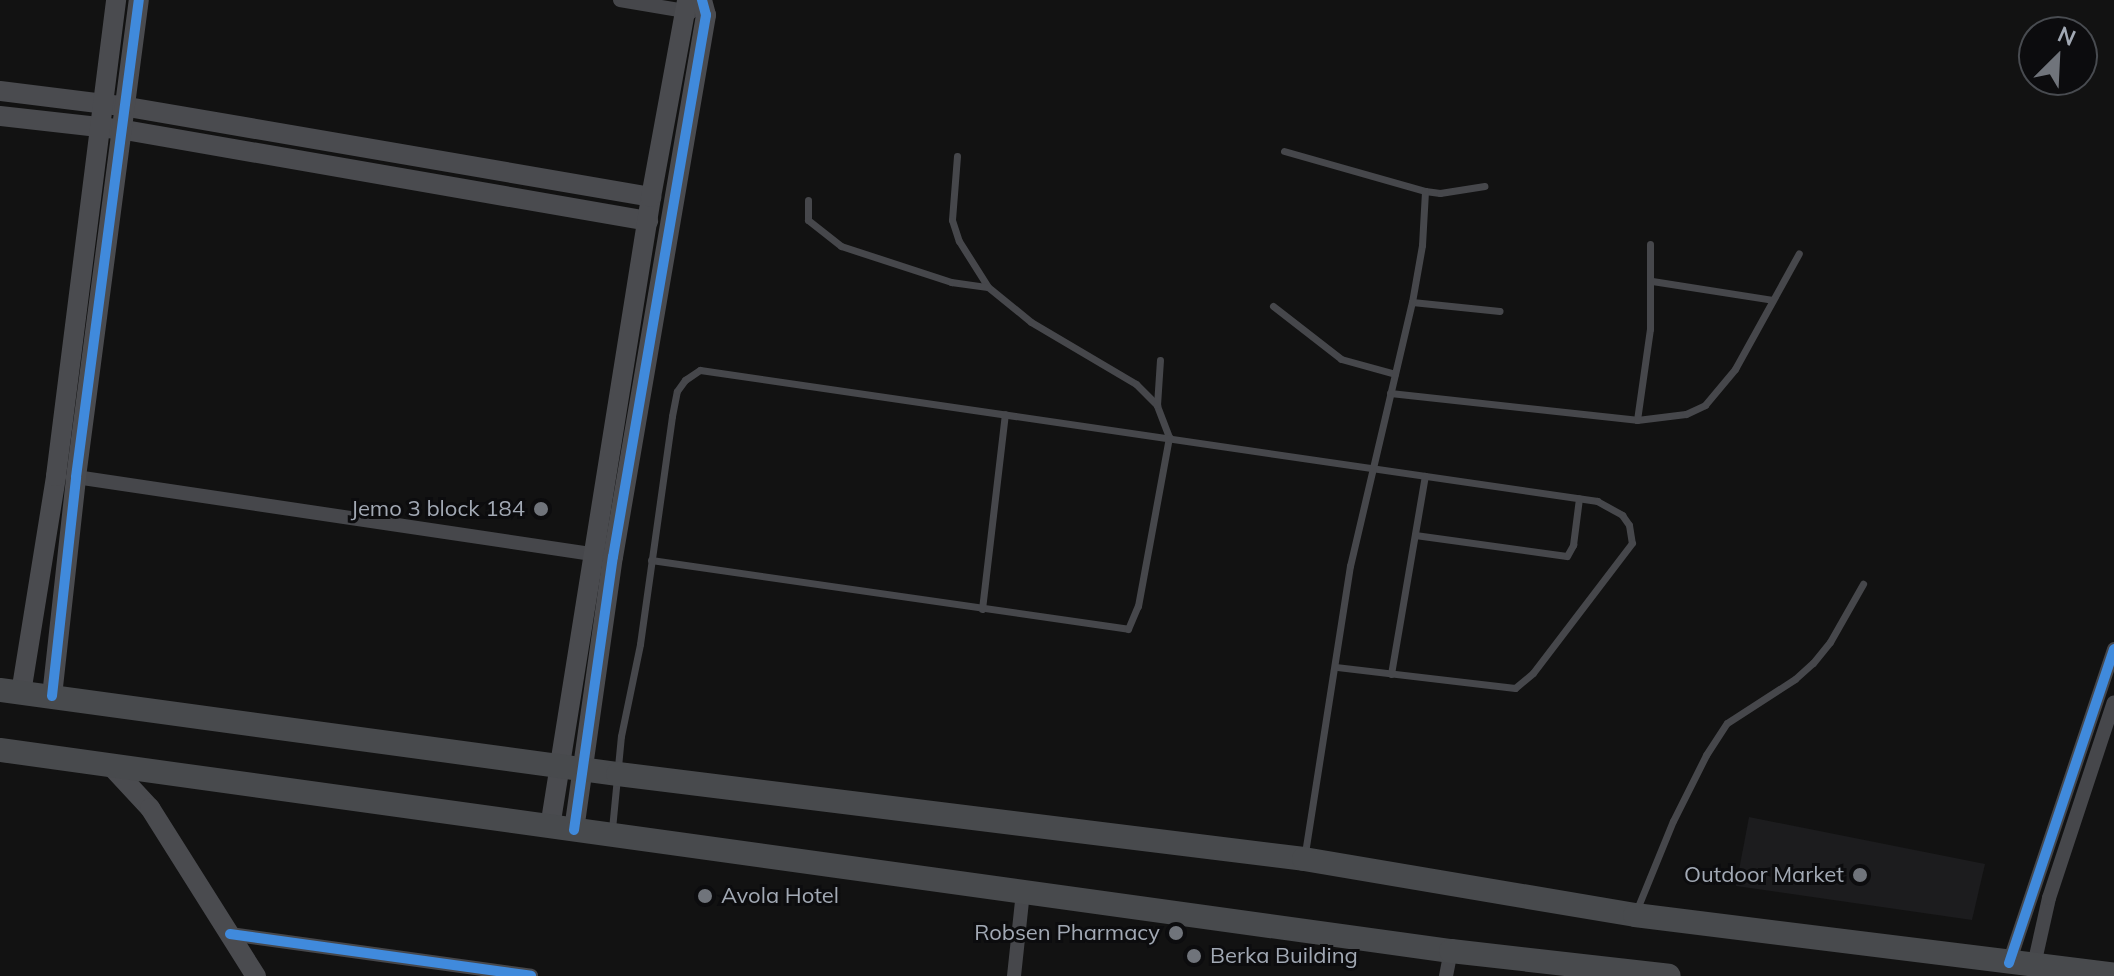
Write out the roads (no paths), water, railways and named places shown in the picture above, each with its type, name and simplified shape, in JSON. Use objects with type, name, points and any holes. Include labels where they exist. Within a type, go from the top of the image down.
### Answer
[{"type":"main road","points":[[11,692],[618,774],[1304,859],[1635,915],[2007,970],[2114,975]]},
{"type":"main road","points":[[0,750],[1451,951],[1616,973],[1669,976]]},
{"type":"street","points":[[11,692],[56,476],[116,0]]},
{"type":"street","points":[[52,696],[76,477],[125,130],[139,0]]},
{"type":"street","points":[[570,767],[613,557],[704,8],[620,0]]},
{"type":"street","points":[[562,828],[592,554],[685,5]]},
{"type":"street","points":[[0,91],[128,107],[651,197]]},
{"type":"street","points":[[0,116],[125,130],[648,221]]},
{"type":"street","points":[[452,186],[455,163]]},
{"type":"street","points":[[76,477],[592,554]]},
{"type":"street","points":[[2007,970],[2114,649]]},
{"type":"street","points":[[2033,970],[2049,898],[2114,702]]},
{"type":"street","points":[[110,765],[150,808],[256,976]]},
{"type":"street","points":[[150,808],[156,770]]},
{"type":"street","points":[[1014,976],[1023,892]]},
{"type":"street","points":[[230,934],[531,976]]},
{"type":"street","points":[[1446,976],[1451,951]]},
{"type":"lane","points":[[1284,151],[1425,191],[1440,193],[1484,186]]},
{"type":"lane","points":[[957,156],[952,220],[966,254],[988,287],[1031,322],[1136,384],[1157,405]]},
{"type":"lane","points":[[1304,859],[1350,566],[1412,302],[1422,245],[1425,191]]},
{"type":"lane","points":[[808,200],[808,220],[841,246],[951,282],[988,287]]},
{"type":"lane","points":[[1637,420],[1650,329],[1650,244]]},
{"type":"lane","points":[[1390,393],[1637,420],[1686,414],[1705,405],[1735,369],[1799,253]]},
{"type":"lane","points":[[1652,281],[1773,300]]},
{"type":"lane","points":[[1412,302],[1500,311]]},
{"type":"lane","points":[[1273,306],[1341,359],[1395,374]]},
{"type":"lane","points":[[651,560],[1120,629],[1133,625],[1169,437],[1157,405],[1160,360]]},
{"type":"lane","points":[[611,835],[672,416],[677,391],[692,373],[712,370],[1597,501],[1622,515],[1633,536],[1632,543],[1525,683],[1504,689],[1335,667]]},
{"type":"lane","points":[[982,609],[1005,414]]},
{"type":"lane","points":[[1391,674],[1425,476]]},
{"type":"lane","points":[[1415,535],[1567,556],[1573,545],[1579,498]]},
{"type":"lane","points":[[1635,915],[1686,794],[1727,723],[1795,679],[1813,663],[1830,642],[1863,584]]},
{"type":"place","name":"Jemo 3 block 184","points":[[541,509]]},
{"type":"place","name":"Outdoor Market","points":[[1860,875]]},
{"type":"place","name":"Avola Hotel","points":[[705,896]]},
{"type":"place","name":"Robsen Pharmacy","points":[[1176,933]]},
{"type":"place","name":"Berka Building","points":[[1194,956]]}]
